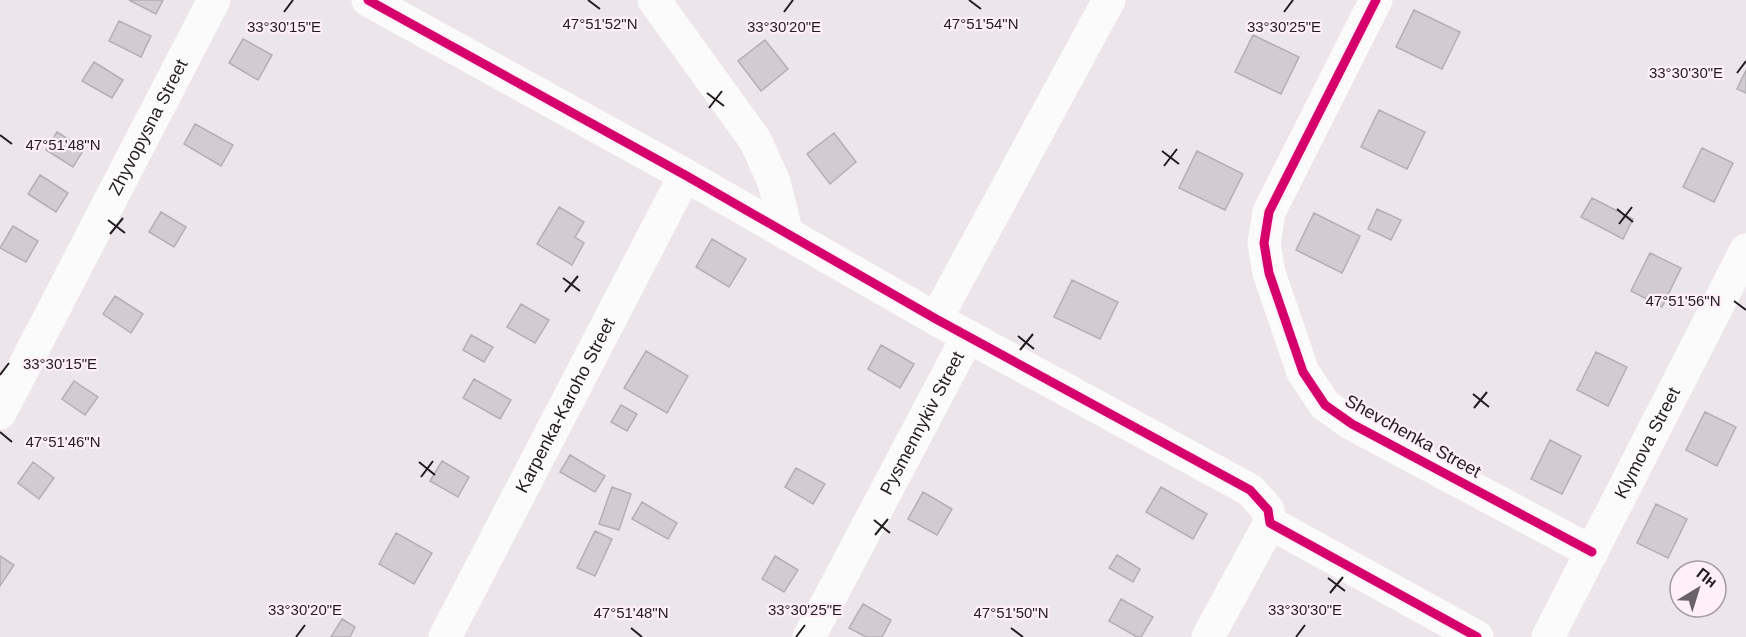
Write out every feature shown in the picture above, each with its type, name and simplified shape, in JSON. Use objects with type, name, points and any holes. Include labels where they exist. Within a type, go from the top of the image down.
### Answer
[{"type":"street","name":"Zhyvopysna Street","points":[[0,413],[214,0]]},
{"type":"street","points":[[368,0],[685,175],[936,319],[1250,490],[1268,510],[1270,523],[1208,637]]},
{"type":"street","points":[[654,0],[755,140],[774,182],[787,234]]},
{"type":"street","points":[[936,319],[1109,0]]},
{"type":"street","name":"Shevchenka Street","points":[[1376,0],[1269,212],[1264,243],[1269,273],[1303,372],[1324,405],[1352,424],[1592,552]]},
{"type":"street","name":"Karpenka-Karoho Street","points":[[445,637],[685,175]]},
{"type":"street","name":"Klymova Street","points":[[1548,637],[1746,250]]},
{"type":"street","name":"Pysmennykiv Street","points":[[808,637],[968,336]]},
{"type":"street","points":[[1270,523],[1477,637]]},
{"type":"building","points":[[129,0],[163,0],[156,14]]},
{"type":"building","points":[[1414,10],[1460,32],[1442,69],[1396,47]]},
{"type":"building","points":[[119,21],[151,36],[141,57],[109,41]]},
{"type":"building","points":[[1253,35],[1299,57],[1281,94],[1235,72]]},
{"type":"building","points":[[243,39],[272,55],[258,80],[229,63]]},
{"type":"building","points":[[765,40],[788,69],[761,91],[738,61]]},
{"type":"building","points":[[94,62],[123,80],[112,98],[82,81]]},
{"type":"building","points":[[1746,70],[1746,93],[1737,89]]},
{"type":"building","points":[[1379,110],[1425,132],[1407,169],[1361,147]]},
{"type":"building","points":[[195,124],[233,145],[221,166],[184,144]]},
{"type":"building","points":[[57,132],[84,149],[73,167],[46,150]]},
{"type":"building","points":[[834,133],[856,162],[830,184],[807,154]]},
{"type":"building","points":[[1702,148],[1733,163],[1714,202],[1683,187]]},
{"type":"building","points":[[1197,151],[1243,174],[1225,210],[1179,188]]},
{"type":"building","points":[[40,175],[68,193],[56,212],[28,194]]},
{"type":"building","points":[[1592,198],[1633,219],[1623,239],[1581,217]]},
{"type":"building","points":[[559,207],[584,222],[575,237],[584,243],[572,265],[537,244]]},
{"type":"building","points":[[1377,209],[1401,220],[1391,240],[1368,229]]},
{"type":"building","points":[[161,212],[186,227],[174,247],[149,232]]},
{"type":"building","points":[[1314,213],[1360,236],[1342,273],[1296,250]]},
{"type":"building","points":[[13,226],[38,241],[26,262],[0,248]]},
{"type":"building","points":[[712,239],[746,259],[729,287],[696,267]]},
{"type":"building","points":[[1650,253],[1681,268],[1662,307],[1631,291]]},
{"type":"building","points":[[1072,280],[1118,302],[1100,339],[1054,317]]},
{"type":"building","points":[[115,296],[143,314],[131,333],[103,314]]},
{"type":"building","points":[[521,304],[549,320],[535,343],[507,327]]},
{"type":"building","points":[[471,335],[493,347],[484,362],[463,350]]},
{"type":"building","points":[[881,345],[914,364],[900,388],[868,369]]},
{"type":"building","points":[[646,351],[688,376],[667,413],[624,388]]},
{"type":"building","points":[[1596,352],[1627,367],[1608,406],[1577,390]]},
{"type":"building","points":[[474,379],[511,400],[500,419],[463,398]]},
{"type":"building","points":[[74,381],[98,397],[85,415],[62,399]]},
{"type":"building","points":[[621,405],[637,414],[627,431],[611,422]]},
{"type":"building","points":[[1705,412],[1736,427],[1717,466],[1686,450]]},
{"type":"building","points":[[1550,440],[1581,456],[1562,494],[1531,479]]},
{"type":"building","points":[[570,455],[605,476],[595,492],[560,472]]},
{"type":"building","points":[[442,461],[469,477],[458,497],[430,481]]},
{"type":"building","points":[[33,462],[54,478],[39,499],[18,483]]},
{"type":"building","points":[[796,468],[825,484],[813,504],[785,487]]},
{"type":"building","points":[[612,487],[631,494],[619,530],[599,524]]},
{"type":"building","points":[[1161,487],[1207,514],[1193,539],[1146,512]]},
{"type":"building","points":[[923,492],[952,509],[937,535],[908,519]]},
{"type":"building","points":[[642,502],[677,523],[668,539],[632,519]]},
{"type":"building","points":[[1656,504],[1687,519],[1668,558],[1637,543]]},
{"type":"building","points":[[595,531],[612,539],[595,576],[577,568]]},
{"type":"building","points":[[396,533],[432,553],[414,584],[379,564]]},
{"type":"building","points":[[1117,555],[1140,569],[1133,582],[1109,568]]},
{"type":"building","points":[[0,556],[14,565],[0,586]]},
{"type":"building","points":[[775,556],[798,570],[784,592],[762,579]]},
{"type":"building","points":[[1121,599],[1153,617],[1141,637],[1109,621]]},
{"type":"building","points":[[863,604],[891,620],[882,637],[866,637],[849,628]]},
{"type":"building","points":[[342,619],[355,627],[350,637],[331,637]]},
{"type":"cycle path","points":[[368,0],[685,175],[936,319],[1250,490],[1268,510],[1270,523],[1477,637]]},
{"type":"cycle path","points":[[1376,0],[1269,212],[1264,243],[1269,273],[1303,372],[1325,405],[1352,424],[1592,552]]}]
